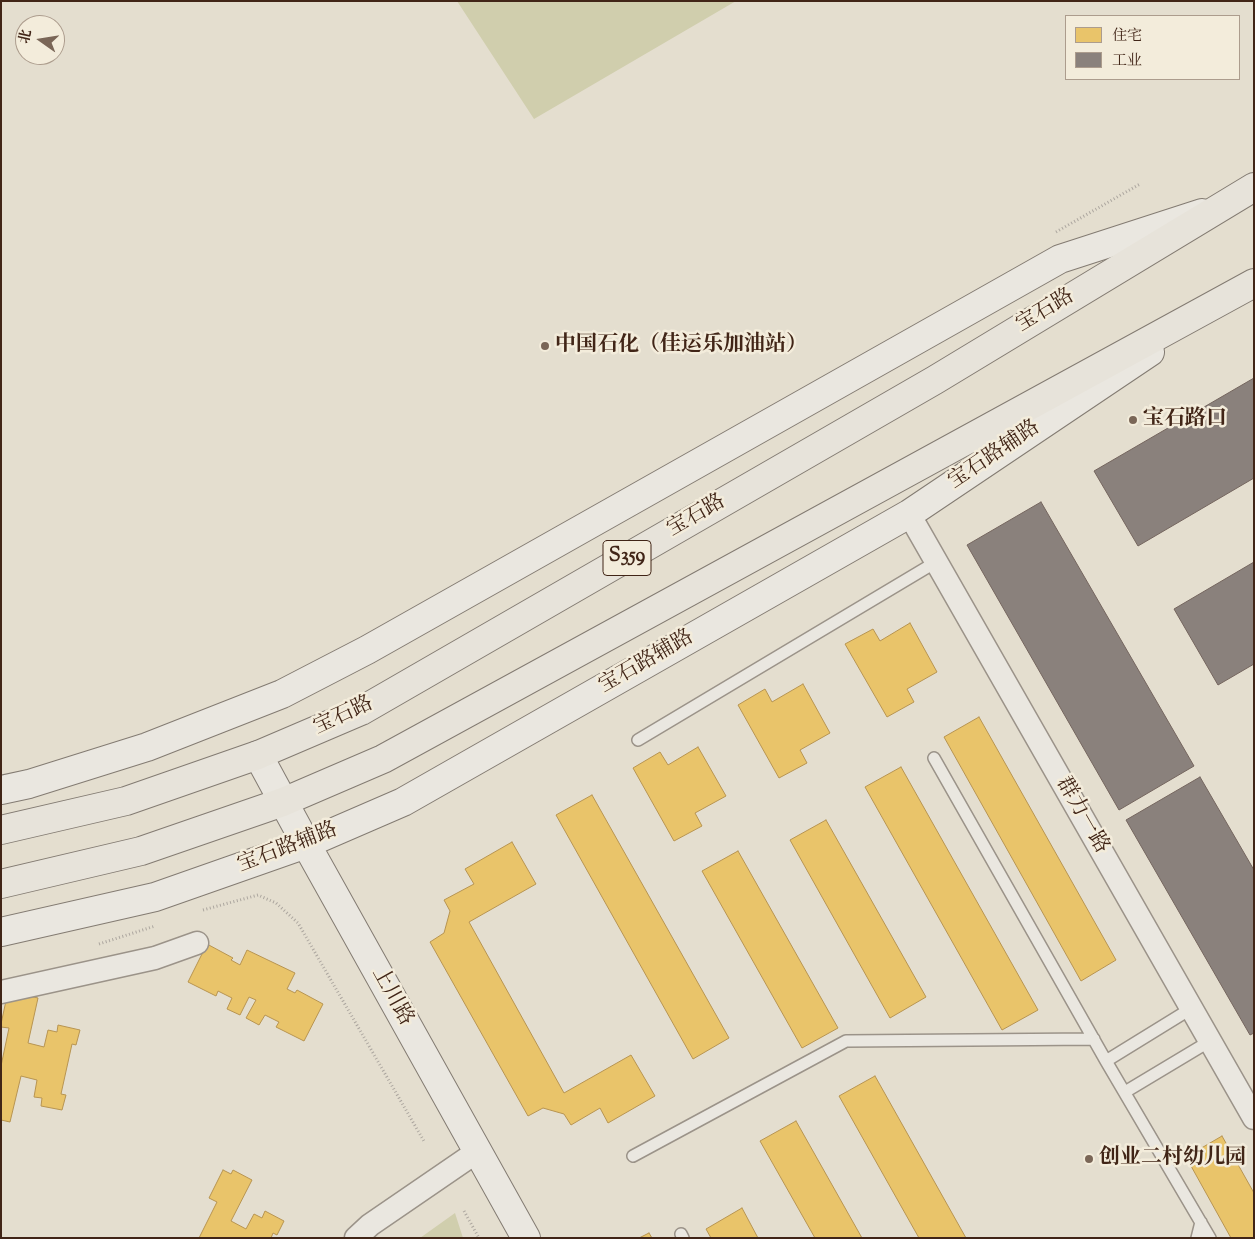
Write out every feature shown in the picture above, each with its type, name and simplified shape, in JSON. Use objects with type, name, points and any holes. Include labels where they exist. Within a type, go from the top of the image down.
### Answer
[{"type":"main road","name":"宝石路","points":[[1,830],[126,802],[258,755],[361,711],[935,380],[1254,187]]},
{"type":"main road","points":[[1,790],[29,784],[147,747],[282,694],[367,650],[1060,258],[1218,208]]},
{"type":"main road","points":[[1,884],[141,852],[283,802],[383,759],[1249,286]]},
{"type":"main road","name":"宝石路辅路","points":[[1,932],[155,897],[306,844],[403,802],[909,514],[1249,286]]},
{"type":"main road","name":"上川路","points":[[258,755],[526,1238]]},
{"type":"street","name":"群力一路","points":[[909,514],[1254,1118]]},
{"type":"street","points":[[1,992],[155,958],[197,943]]},
{"type":"street","points":[[356,1238],[370,1225],[478,1152]]},
{"type":"lane","points":[[638,740],[936,562]]},
{"type":"lane","points":[[934,758],[1106,1061],[1210,1238]]},
{"type":"lane","points":[[1106,1061],[1192,1008]]},
{"type":"lane","points":[[632,1156],[846,1041],[1094,1039]]},
{"type":"lane","points":[[1125,1092],[1210,1040]]},
{"type":"lane","points":[[1197,1238],[1201,1222]]},
{"type":"path","points":[[202,910],[258,895],[276,903],[298,923],[425,1143]]},
{"type":"path","points":[[97,945],[158,925]]},
{"type":"path","points":[[464,1210],[480,1238]]},
{"type":"shaded area","points":[[457,1],[736,1],[534,119]]},
{"type":"shaded area","points":[[455,1213],[463,1238],[420,1238]]},
{"type":"building: 住宅","points":[[910,623],[937,672],[907,689],[914,702],[887,717],[845,644],[873,629],[880,641]]},
{"type":"building: 住宅","points":[[803,684],[830,733],[800,750],[807,763],[779,778],[738,705],[765,689],[772,702]]},
{"type":"building: 住宅","points":[[979,717],[1116,960],[1081,981],[944,737]]},
{"type":"building: 住宅","points":[[698,747],[726,796],[695,813],[702,826],[674,841],[633,768],[660,752],[668,765]]},
{"type":"building: 住宅","points":[[901,767],[1038,1010],[1002,1030],[865,787]]},
{"type":"building: 住宅","points":[[592,795],[729,1038],[693,1059],[556,815]]},
{"type":"building: 住宅","points":[[826,820],[926,997],[890,1018],[790,840]]},
{"type":"building: 住宅","points":[[512,842],[536,884],[469,922],[564,1093],[631,1055],[655,1096],[608,1123],[600,1108],[571,1125],[564,1114],[543,1108],[528,1116],[430,942],[444,933],[450,911],[444,900],[474,884],[465,869]]},
{"type":"building: 住宅","points":[[738,851],[838,1028],[802,1048],[702,871]]},
{"type":"building: 住宅","points":[[207,944],[233,958],[231,960],[240,965],[247,950],[295,973],[287,989],[295,993],[297,990],[323,1004],[304,1041],[276,1027],[279,1022],[265,1015],[259,1025],[246,1018],[256,1000],[249,997],[240,1015],[227,1009],[232,998],[218,991],[216,996],[188,982]]},
{"type":"building: 住宅","points":[[17,993],[38,998],[28,1043],[44,1047],[48,1030],[57,1032],[58,1025],[80,1030],[76,1045],[72,1044],[61,1094],[66,1095],[62,1110],[41,1106],[42,1098],[34,1097],[37,1080],[21,1076],[10,1122],[1,1120],[1,1066],[9,1028],[1,1027],[1,1024],[7,996]]},
{"type":"building: 住宅","points":[[875,1076],[966,1238],[919,1238],[839,1096]]},
{"type":"building: 住宅","points":[[796,1121],[862,1238],[815,1238],[760,1141]]},
{"type":"building: 住宅","points":[[1222,1136],[1254,1193],[1254,1238],[1231,1238],[1186,1157]]},
{"type":"building: 住宅","points":[[223,1170],[231,1174],[233,1170],[252,1180],[231,1221],[246,1229],[254,1214],[262,1218],[265,1211],[284,1221],[277,1235],[273,1233],[271,1238],[199,1238],[217,1202],[209,1198]]},
{"type":"building: 住宅","points":[[742,1208],[758,1238],[711,1238],[706,1229]]},
{"type":"building: 住宅","points":[[649,1233],[652,1238],[639,1238]]},
{"type":"building: 工业","points":[[1254,378],[1254,478],[1138,546],[1094,471]]},
{"type":"building: 工业","points":[[1041,502],[1194,766],[1119,810],[967,545]]},
{"type":"building: 工业","points":[[1254,562],[1254,664],[1218,685],[1174,609]]},
{"type":"building: 工业","points":[[1200,777],[1254,870],[1254,1033],[1250,1035],[1126,820]]},
{"type":"place","name":"中国石化（佳运乐加油站）","points":[[545,346]]},
{"type":"place","name":"宝石路口","points":[[1133,420]]},
{"type":"place","name":"创业二村幼儿园","points":[[1089,1159]]}]
